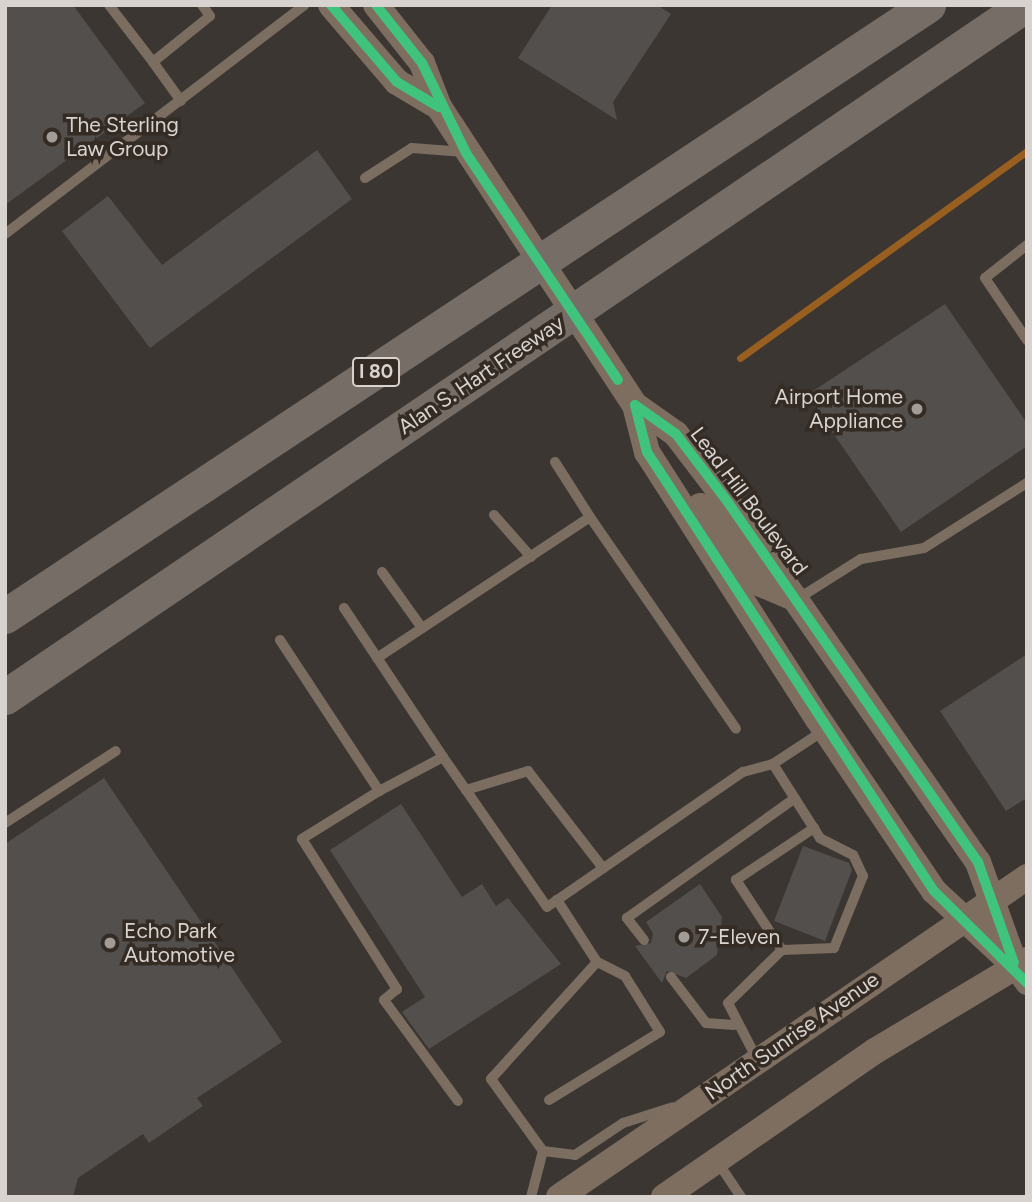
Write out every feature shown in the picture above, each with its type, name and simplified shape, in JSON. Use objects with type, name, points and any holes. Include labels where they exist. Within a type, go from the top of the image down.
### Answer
[{"type":"highway","name":"Alan S. Hart Freeway","points":[[5,696],[1025,5]]},
{"type":"highway","name":"I 80","points":[[5,616],[918,11]]},
{"type":"main road","name":"Lead Hill Boulevard","points":[[331,5],[397,82],[439,107]]},
{"type":"main road","name":"Lead Hill Boulevard","points":[[376,5],[422,63],[439,107],[466,153],[635,405],[647,452],[934,891],[962,919],[1023,970]]},
{"type":"main road","name":"Lead Hill Boulevard","points":[[635,405],[676,434],[797,599],[978,862],[1023,970]]},
{"type":"main road","points":[[647,452],[673,472],[761,584],[797,599]]},
{"type":"main road","name":"North Sunrise Avenue","points":[[559,1197],[757,1059],[1027,877]]},
{"type":"main road","points":[[664,1197],[952,1002],[1023,970]]},
{"type":"lane","points":[[108,5],[181,102]]},
{"type":"lane","points":[[153,62],[210,16],[202,5]]},
{"type":"lane","points":[[5,234],[305,5]]},
{"type":"lane","points":[[365,178],[412,148],[466,153]]},
{"type":"lane","points":[[1027,245],[985,278],[1027,340]]},
{"type":"lane","points":[[555,462],[736,729]]},
{"type":"lane","points":[[797,599],[861,559],[924,548],[1027,484]]},
{"type":"lane","points":[[494,515],[531,557]]},
{"type":"lane","points":[[377,658],[590,517]]},
{"type":"lane","points":[[382,572],[422,628]]},
{"type":"lane","points":[[344,608],[547,907],[743,772],[773,764],[826,729]]},
{"type":"lane","points":[[280,640],[379,791]]},
{"type":"lane","points":[[5,824],[117,751]]},
{"type":"lane","points":[[443,757],[379,791],[302,839],[397,989],[384,1000],[458,1101]]},
{"type":"lane","points":[[757,1059],[734,1026],[728,1003],[782,950],[834,948],[863,876],[853,855],[814,828],[773,764]]},
{"type":"lane","points":[[466,790],[528,771],[603,868]]},
{"type":"lane","points":[[644,940],[627,918],[795,798]]},
{"type":"lane","points":[[782,950],[736,880],[814,828]]},
{"type":"lane","points":[[550,1100],[660,1032],[625,976],[597,962],[557,900]]},
{"type":"lane","points":[[597,962],[491,1079],[542,1151],[575,1155],[623,1123],[701,1098]]},
{"type":"lane","points":[[671,977],[706,1023],[734,1026]]},
{"type":"lane","points":[[531,1197],[542,1151]]},
{"type":"lane","points":[[716,1161],[741,1197]]},
{"type":"building","name":"The Sterling Law Group","points":[[5,5],[73,5],[145,103],[5,205]]},
{"type":"building","points":[[552,5],[657,5],[671,14],[613,102],[617,120],[518,58]]},
{"type":"building","points":[[317,150],[352,199],[150,348],[62,231],[108,196],[162,265]]},
{"type":"building","name":"Airport Home Appliance","points":[[945,304],[1027,423],[1027,446],[901,532],[807,395]]},
{"type":"building","points":[[1027,654],[1027,798],[1006,811],[940,711]]},
{"type":"building","name":"Echo Park Automotive","points":[[104,778],[282,1042],[197,1098],[203,1106],[149,1143],[143,1134],[78,1178],[73,1197],[5,1197],[5,844]]},
{"type":"building","points":[[401,804],[462,897],[482,884],[496,906],[508,898],[561,964],[429,1049],[402,1012],[425,997],[330,850]]},
{"type":"building","points":[[803,846],[849,863],[852,870],[825,941],[774,921]]},
{"type":"building","name":"7-Eleven","points":[[700,884],[722,917],[717,955],[686,978],[667,971],[662,983],[635,946],[651,943],[653,933],[646,922]]},
{"type":"waterway","points":[[740,358],[1027,151]]},
{"type":"cycle path","points":[[331,5],[397,82],[439,107]]},
{"type":"cycle path","points":[[376,5],[422,63],[466,153],[618,380]]},
{"type":"cycle path","points":[[635,405],[647,452],[934,891],[1027,983]]},
{"type":"cycle path","points":[[635,405],[676,434],[727,501],[978,862],[1014,963]]},
{"type":"place","name":"The Sterling Law Group","points":[[52,137]]},
{"type":"place","name":"Airport Home Appliance","points":[[917,409]]},
{"type":"place","name":"7-Eleven","points":[[684,937]]},
{"type":"place","name":"Echo Park Automotive","points":[[110,943]]}]
